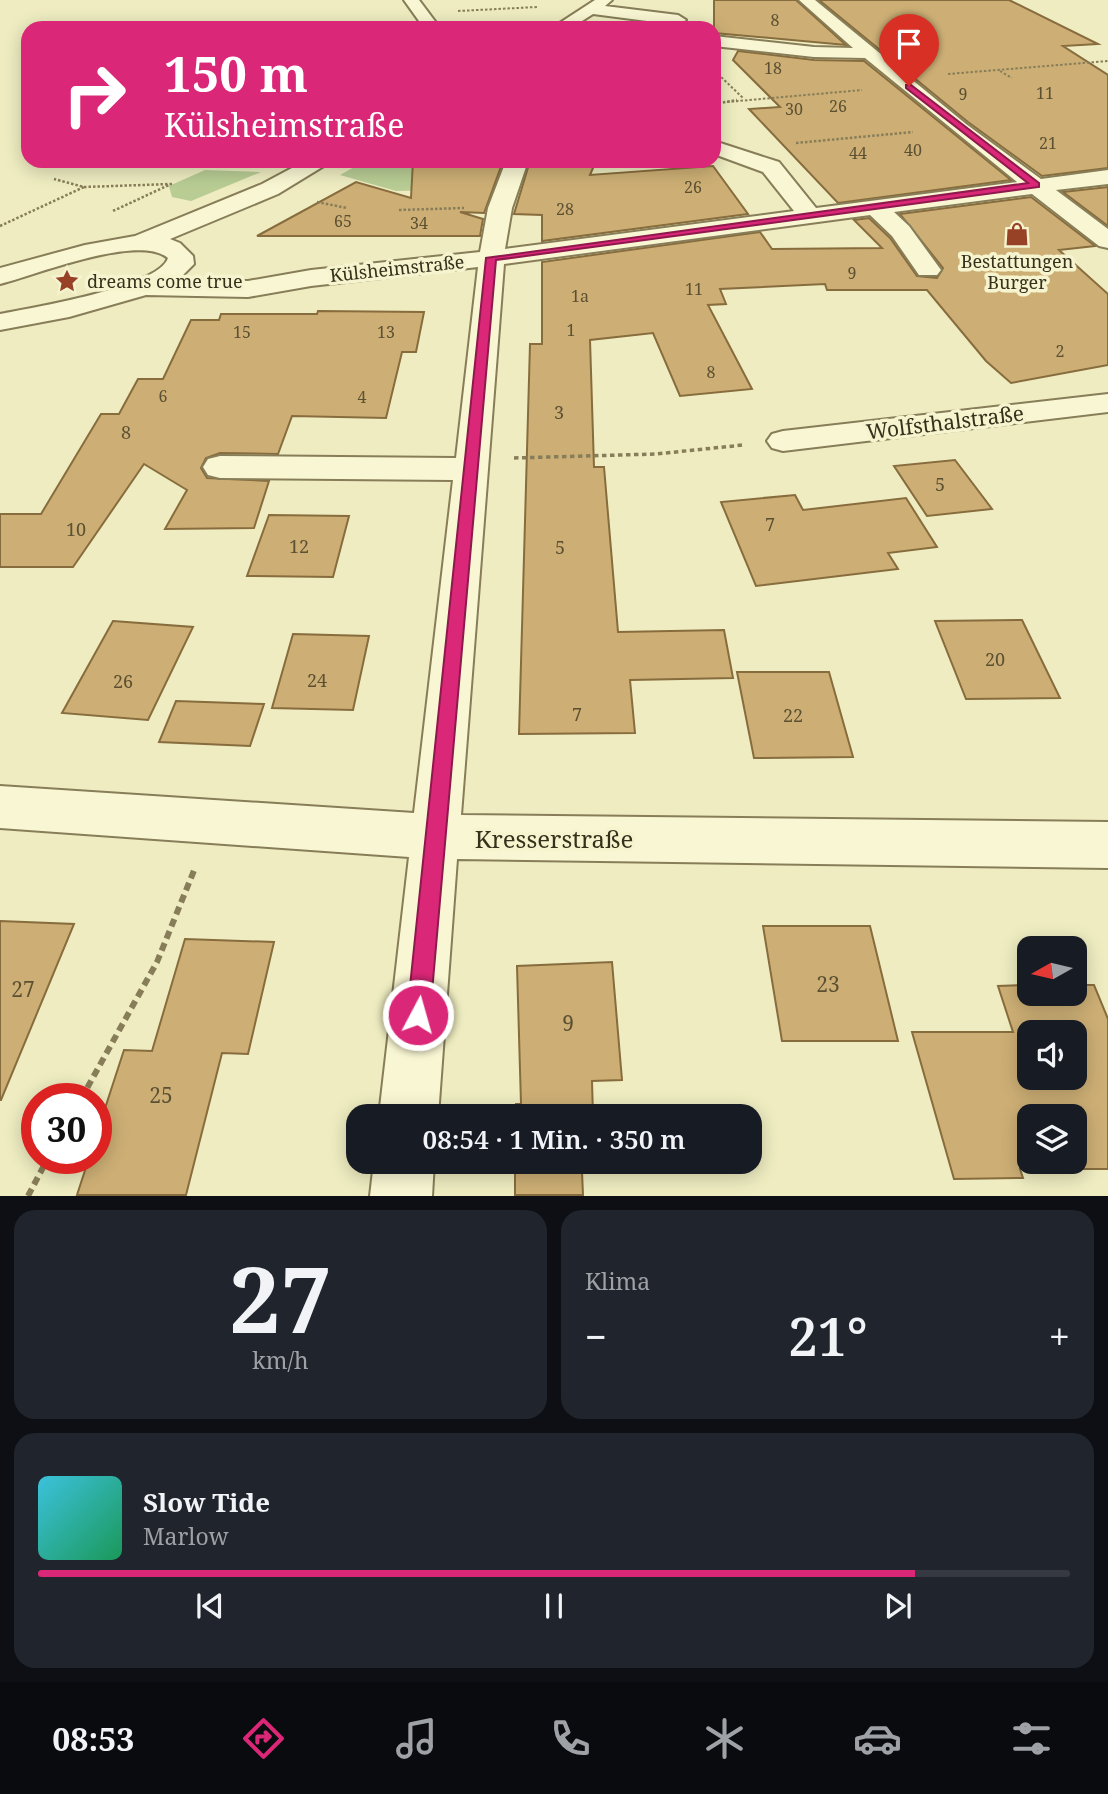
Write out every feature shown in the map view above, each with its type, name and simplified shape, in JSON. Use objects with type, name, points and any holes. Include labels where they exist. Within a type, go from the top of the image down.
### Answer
[{"type":"street","points":[[411,0],[427,21]]},
{"type":"street","points":[[806,0],[960,128],[1108,241]]},
{"type":"street","points":[[572,21],[598,5],[678,20]]},
{"type":"street","points":[[721,42],[814,52],[868,53]]},
{"type":"street","points":[[721,149],[771,167],[811,217]]},
{"type":"street","points":[[0,276],[67,257],[140,243],[270,188],[308,168]]},
{"type":"street","points":[[409,1104],[491,258],[500,208],[514,168]]},
{"type":"street","name":"Külsheimstraße","points":[[146,287],[248,289],[311,278],[491,258],[1108,177]]},
{"type":"street","points":[[0,322],[146,287],[171,275],[179,259],[203,232],[270,188]]},
{"type":"street","points":[[876,208],[901,231],[928,270]]},
{"type":"street","name":"Külsheimstraße","points":[[140,243],[168,246],[179,259],[208,274],[311,278]]},
{"type":"street","name":"Wolfsthalstraße","points":[[783,441],[1108,403]]},
{"type":"street","points":[[220,467],[470,464]]},
{"type":"street","name":"Kresserstraße","points":[[0,807],[436,837],[1108,845]]},
{"type":"street","points":[[401,1195],[403,1174]]},
{"type":"path","points":[[467,11],[472,10]]},
{"type":"path","points":[[721,103],[1108,61]]},
{"type":"path","points":[[1000,71],[1012,78]]},
{"type":"path","points":[[721,148],[960,128]]},
{"type":"path","points":[[54,179],[83,187],[171,184],[105,215]]},
{"type":"path","points":[[0,226],[83,187]]},
{"type":"path","points":[[399,209],[500,208]]},
{"type":"path","points":[[470,464],[656,454],[783,441]]},
{"type":"path","points":[[90,1083],[158,962],[214,822]]},
{"type":"path","points":[[28,1195],[39,1174]]},
{"type":"green space","points":[[352,168],[501,168],[495,189],[396,191],[340,175]]},
{"type":"green space","points":[[205,170],[261,172],[191,201],[172,197],[169,186]]},
{"type":"building","points":[[714,0],[796,0],[846,45],[721,34],[721,21],[714,21]]},
{"type":"building","points":[[819,0],[1009,0],[1098,44],[1063,46],[1108,75],[1108,168],[1042,176],[968,122]]},
{"type":"building","points":[[738,51],[814,60],[864,61],[1011,180],[838,203],[749,109],[780,107],[733,60]]},
{"type":"building","points":[[413,168],[500,168],[484,213],[460,212],[483,219],[480,236],[257,236],[356,182],[411,198]]},
{"type":"building","points":[[528,168],[593,168],[590,175],[714,168],[748,214],[542,241],[542,215],[514,214]]},
{"type":"building","points":[[1108,187],[1108,226],[1063,192]]},
{"type":"building","points":[[1031,197],[1095,246],[1059,250],[1108,294],[1108,365],[1011,383],[986,361],[927,290],[827,290],[825,284],[720,289],[726,304],[708,305],[752,389],[680,396],[653,333],[590,340],[594,467],[604,467],[618,632],[724,630],[733,678],[630,680],[635,733],[519,734],[530,344],[542,344],[542,262],[760,232],[772,249],[882,248],[854,220],[869,218],[890,238],[917,276],[937,278],[943,268],[900,214]]},
{"type":"building","points":[[318,311],[424,312],[416,352],[402,352],[386,418],[292,416],[278,454],[220,453],[206,458],[201,468],[207,478],[269,481],[254,528],[165,529],[187,490],[144,464],[73,567],[0,567],[0,514],[41,514],[101,414],[119,414],[138,379],[163,379],[191,320],[219,320],[221,314],[317,314]]},
{"type":"building","points":[[955,460],[992,509],[927,516],[894,466]]},
{"type":"building","points":[[795,495],[803,510],[906,498],[937,547],[888,553],[898,569],[756,586],[721,502]]},
{"type":"building","points":[[269,515],[349,516],[333,577],[247,576]]},
{"type":"building","points":[[1022,620],[1060,698],[966,699],[935,621]]},
{"type":"building","points":[[113,621],[193,627],[148,720],[62,713]]},
{"type":"building","points":[[293,634],[369,636],[353,710],[272,708]]},
{"type":"building","points":[[737,672],[829,672],[853,757],[754,758]]},
{"type":"building","points":[[176,701],[264,704],[250,746],[159,742]]},
{"type":"building","points":[[0,921],[74,924],[1,1100],[0,1100]]},
{"type":"building","points":[[763,926],[870,926],[898,1041],[782,1041]]},
{"type":"building","points":[[185,939],[274,942],[248,1054],[222,1053],[186,1195],[77,1195],[84,1174],[112,1174],[112,1087],[124,1050],[152,1051]]},
{"type":"building","points":[[612,962],[622,1080],[592,1081],[593,1104],[521,1104],[517,966]]},
{"type":"building","points":[[1017,985],[1017,1006],[1087,1006],[1087,985],[1094,985],[1108,1019],[1108,1169],[1087,1169],[1087,1104],[1017,1104],[1017,1174],[1022,1174],[1023,1178],[954,1179],[912,1032],[1013,1032],[998,986]]},
{"type":"building","points":[[515,1174],[582,1174],[583,1195],[515,1195]]},
{"type":"place","name":"Bestattungen Burger","points":[[1017,234]]},
{"type":"place","name":"dreams come true","points":[[67,281]]},
{"type":"route","points":[[418,1015],[491,258],[1036,185],[909,86]]}]
